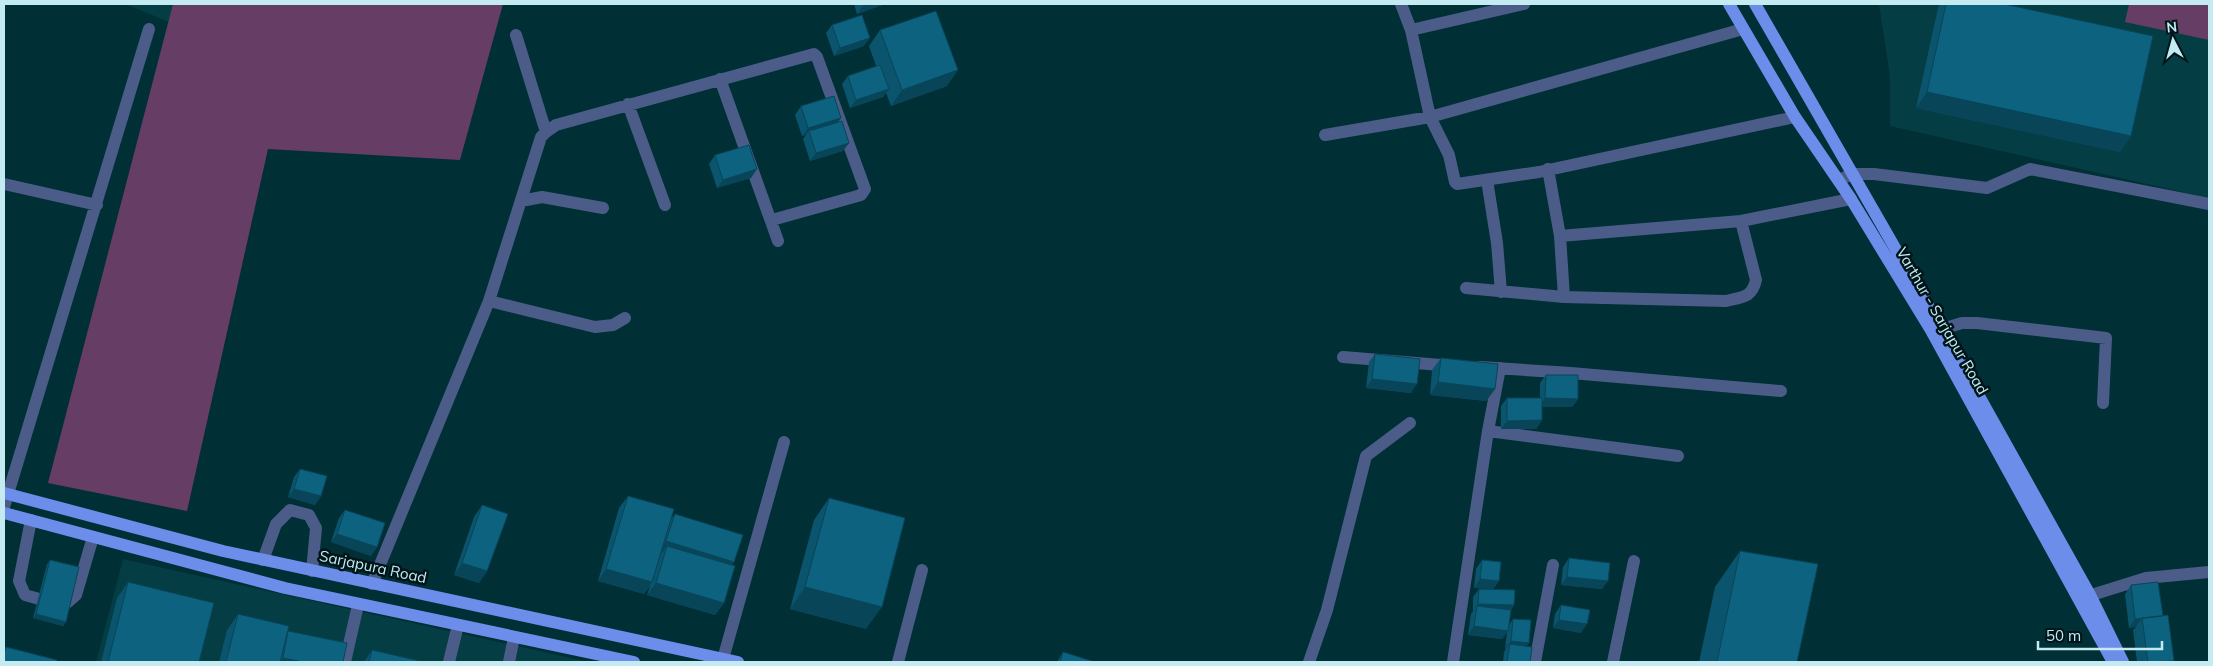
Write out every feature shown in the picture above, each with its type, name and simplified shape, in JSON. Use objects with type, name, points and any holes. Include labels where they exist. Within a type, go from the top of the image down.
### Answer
[{"type":"main road","name":"Varthur - Sarjapur Road","points":[[1729,4],[1795,117],[1852,199],[1936,330]]},
{"type":"main road","name":"Varthur - Sarjapur Road","points":[[1754,4],[1853,174],[1936,330],[2123,662]]},
{"type":"main road","name":"Sarjapura Road","points":[[6,493],[263,560],[738,662]]},
{"type":"main road","points":[[4,512],[285,588],[626,662]]},
{"type":"main road","points":[[285,588],[292,566]]},
{"type":"main road","name":"Varthur - Sarjapur Road","points":[[2085,597],[2113,662]]},
{"type":"street","points":[[1401,4],[1411,30],[1430,117],[1450,158],[1455,182],[1461,184],[1548,169],[1795,117]]},
{"type":"street","points":[[1411,30],[1524,4]]},
{"type":"street","points":[[1325,135],[1430,117],[1743,29]]},
{"type":"street","points":[[4,507],[6,493],[97,206],[149,30]]},
{"type":"street","points":[[516,36],[546,132]]},
{"type":"street","points":[[372,584],[489,301],[541,137],[546,132],[556,125],[811,53],[817,57],[865,189],[864,193],[772,220]]},
{"type":"street","points":[[720,79],[778,241]]},
{"type":"street","points":[[628,104],[665,206]]},
{"type":"street","points":[[1548,169],[1560,236],[1564,297]]},
{"type":"street","points":[[1838,180],[1853,174],[1874,174],[1987,188],[2030,169],[2209,204]]},
{"type":"street","points":[[1487,180],[1501,292]]},
{"type":"street","points":[[4,184],[97,206]]},
{"type":"street","points":[[521,201],[542,197],[603,208]]},
{"type":"street","points":[[1560,236],[1740,221],[1852,199]]},
{"type":"street","points":[[1466,288],[1564,297],[1726,301],[1745,297],[1754,290],[1756,280],[1740,221]]},
{"type":"street","points":[[489,301],[595,328],[613,325],[625,318]]},
{"type":"street","points":[[1936,330],[1962,323],[1976,323],[2106,338],[2103,403]]},
{"type":"street","points":[[1343,357],[1781,391]]},
{"type":"street","points":[[1453,662],[1488,431],[1500,368]]},
{"type":"street","points":[[1309,662],[1327,610],[1366,456],[1410,423]]},
{"type":"street","points":[[1488,431],[1678,456]]},
{"type":"street","points":[[723,659],[784,442]]},
{"type":"street","points":[[263,560],[276,524],[290,510],[310,514],[316,528],[312,571]]},
{"type":"street","points":[[31,520],[19,581],[25,595],[41,600],[57,604],[68,602],[76,596],[93,537]]},
{"type":"street","points":[[1613,662],[1634,561]]},
{"type":"street","points":[[1535,662],[1553,565]]},
{"type":"street","points":[[898,662],[922,570]]},
{"type":"street","points":[[2085,597],[2146,578],[2209,572]]},
{"type":"street","points":[[345,662],[358,605]]},
{"type":"street","points":[[449,662],[458,626]]},
{"type":"street","points":[[509,662],[514,637]]},
{"type":"shaded area","points":[[125,4],[173,4],[169,22]]},
{"type":"shaded area","points":[[173,4],[503,4],[460,160],[268,149],[187,511],[48,483]]},
{"type":"shaded area","points":[[1879,4],[2209,4],[2209,198],[1890,126],[1890,77]]},
{"type":"shaded area","points":[[2129,4],[2209,4],[2209,40],[2125,22]]},
{"type":"shaded area","points":[[123,559],[589,662],[96,662]]},
{"type":"building","points":[[1946,4],[2004,4],[2153,36],[2131,136],[1927,92]]},
{"type":"building","points":[[936,11],[958,70],[902,90],[880,30]]},
{"type":"building","points":[[862,15],[870,38],[840,48],[832,25]]},
{"type":"building","points":[[880,65],[889,89],[856,100],[848,76]]},
{"type":"building","points":[[834,96],[841,118],[808,128],[801,106]]},
{"type":"building","points":[[842,121],[849,143],[816,153],[809,131]]},
{"type":"building","points":[[749,145],[757,169],[723,180],[715,155]]},
{"type":"building","points":[[1375,354],[1420,359],[1417,384],[1372,379]]},
{"type":"building","points":[[1441,358],[1498,364],[1495,389],[1438,382]]},
{"type":"building","points":[[1546,375],[1578,375],[1578,399],[1545,398]]},
{"type":"building","points":[[1507,398],[1542,398],[1542,420],[1507,421]]},
{"type":"building","points":[[300,469],[327,476],[321,496],[294,489]]},
{"type":"building","points":[[628,496],[674,509],[652,582],[606,569]]},
{"type":"building","points":[[829,498],[905,518],[882,607],[805,587]]},
{"type":"building","points":[[482,505],[508,514],[487,571],[462,563]]},
{"type":"building","points":[[345,510],[385,523],[377,547],[337,534]]},
{"type":"building","points":[[675,514],[743,535],[734,562],[666,541]]},
{"type":"building","points":[[667,546],[735,566],[724,603],[656,583]]},
{"type":"building","points":[[1740,551],[1818,564],[1797,662],[1717,662]]},
{"type":"building","points":[[1569,558],[1610,563],[1608,581],[1567,577]]},
{"type":"building","points":[[50,560],[79,567],[66,622],[36,614]]},
{"type":"building","points":[[1482,560],[1501,562],[1499,581],[1480,579]]},
{"type":"building","points":[[128,582],[214,603],[199,662],[108,662]]},
{"type":"building","points":[[2158,582],[2163,616],[2135,619],[2131,585]]},
{"type":"building","points":[[1479,589],[1515,590],[1514,605],[1478,604]]},
{"type":"building","points":[[1561,605],[1590,610],[1587,624],[1559,620]]},
{"type":"building","points":[[1477,606],[1511,610],[1508,631],[1474,626]]},
{"type":"building","points":[[238,614],[289,626],[280,662],[226,662]]},
{"type":"building","points":[[2168,615],[2174,661],[2148,662],[2142,618]]},
{"type":"building","points":[[1513,619],[1531,620],[1529,643],[1511,641]]},
{"type":"building","points":[[288,631],[347,643],[343,662],[303,662],[283,658]]},
{"type":"building","points":[[1510,644],[1532,647],[1530,662],[1507,662]]},
{"type":"building","points":[[6,647],[57,660],[56,662],[4,662]]},
{"type":"building","points":[[372,650],[424,662],[369,662]]},
{"type":"building","points":[[1063,652],[1092,661],[1060,662]]}]
